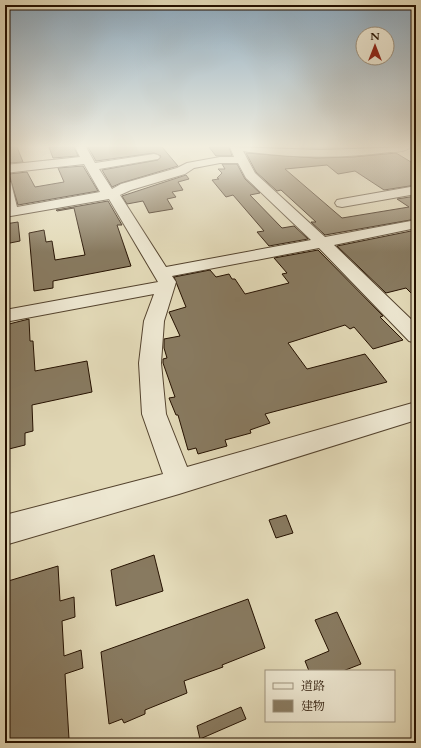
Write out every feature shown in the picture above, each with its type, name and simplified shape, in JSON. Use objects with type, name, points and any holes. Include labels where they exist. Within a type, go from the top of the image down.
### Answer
[{"type":"street","points":[[100,182],[106,192],[113,194],[164,280],[154,321],[150,363],[154,414],[178,482]]},
{"type":"street","points":[[5,183],[8,213],[113,194],[126,187],[143,182]]},
{"type":"street","points":[[257,182],[322,242],[416,336]]},
{"type":"street","points":[[342,203],[416,190]]},
{"type":"street","points":[[5,316],[322,242],[416,224]]},
{"type":"street","points":[[5,530],[178,482],[416,411]]},
{"type":"building","points":[[11,182],[32,182],[35,187],[64,182],[93,182],[98,191],[18,205]]},
{"type":"building","points":[[109,182],[125,182],[121,183],[112,187]]},
{"type":"building","points":[[165,182],[178,182],[183,190],[172,192],[176,197],[167,199],[173,209],[149,213],[143,201],[127,204],[122,196]]},
{"type":"building","points":[[214,182],[248,182],[260,193],[250,195],[282,228],[294,226],[308,239],[269,246],[257,232],[264,231],[233,195],[226,197]]},
{"type":"building","points":[[267,182],[300,182],[342,218],[409,207],[397,199],[416,196],[416,219],[325,235],[311,222],[316,222],[281,190],[277,191]]},
{"type":"building","points":[[372,182],[416,182],[416,185],[384,190]]},
{"type":"building","points":[[108,201],[122,225],[117,225],[131,266],[53,281],[53,288],[34,291],[29,233],[44,230],[46,242],[52,241],[55,260],[85,255],[74,208],[56,210]]},
{"type":"building","points":[[18,222],[20,241],[5,244],[5,224]]},
{"type":"building","points":[[416,230],[416,298],[406,288],[386,293],[337,246]]},
{"type":"building","points":[[318,250],[383,316],[380,317],[403,340],[373,349],[354,327],[350,329],[345,325],[288,343],[307,369],[365,354],[387,382],[265,414],[270,423],[250,430],[251,433],[225,440],[227,446],[198,454],[196,448],[188,450],[178,415],[176,415],[169,398],[175,397],[163,363],[163,359],[167,358],[164,348],[164,339],[180,336],[169,312],[186,307],[174,277],[210,270],[216,277],[229,274],[232,279],[235,279],[245,294],[289,283],[282,274],[287,273],[274,258]]},
{"type":"building","points":[[29,319],[30,341],[33,341],[35,371],[87,361],[92,392],[32,405],[33,431],[25,433],[25,445],[5,450],[5,325]]},
{"type":"building","points":[[286,515],[293,533],[276,538],[269,520]]},
{"type":"building","points":[[154,555],[163,591],[116,606],[111,570]]},
{"type":"building","points":[[58,566],[60,601],[74,597],[75,617],[62,621],[64,656],[81,650],[83,668],[65,674],[69,739],[60,743],[5,743],[5,582]]},
{"type":"building","points":[[248,599],[265,648],[222,665],[223,667],[184,681],[187,693],[145,710],[145,714],[124,723],[122,719],[109,724],[101,652]]},
{"type":"building","points":[[337,612],[361,664],[346,670],[309,670],[305,661],[329,651],[315,620]]},
{"type":"building","points":[[241,707],[246,719],[200,739],[197,726]]}]
